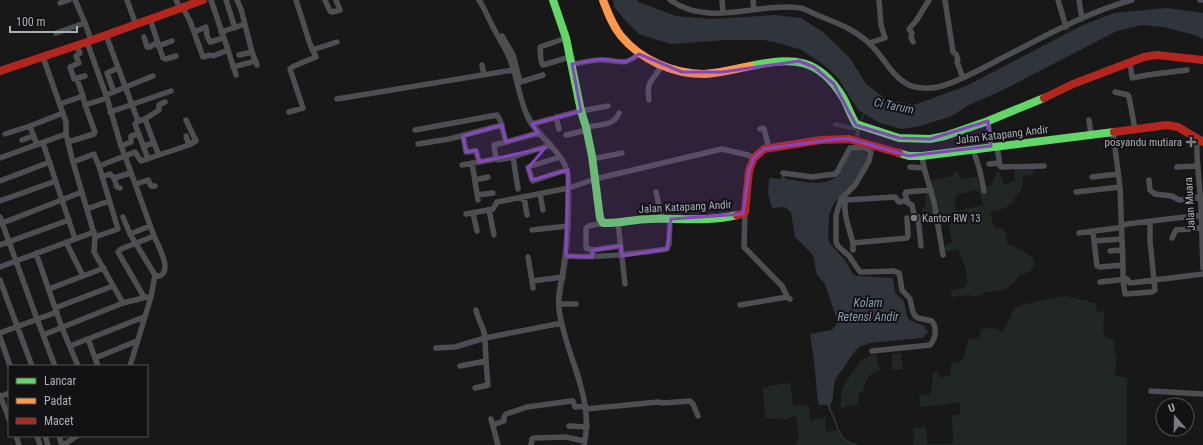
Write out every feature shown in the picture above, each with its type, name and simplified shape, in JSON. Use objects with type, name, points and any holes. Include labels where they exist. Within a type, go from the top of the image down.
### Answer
[{"type":"street","points":[[60,3],[69,0]]},
{"type":"street","points":[[75,0],[85,23],[89,41],[121,146],[166,265],[164,274],[155,277]]},
{"type":"street","points":[[127,0],[136,25]]},
{"type":"street","points":[[176,0],[190,21],[203,57],[210,55],[213,56],[228,50]]},
{"type":"street","points":[[0,70],[136,25],[203,0]]},
{"type":"street","points":[[211,0],[236,75]]},
{"type":"street","points":[[226,0],[235,28]]},
{"type":"street","points":[[233,67],[256,63],[241,9],[237,0]]},
{"type":"street","points":[[289,112],[303,108],[290,69],[316,57],[312,50],[296,0]]},
{"type":"street","points":[[325,0],[330,11],[332,12],[340,10],[336,0]]},
{"type":"street","points":[[481,0],[509,56],[518,82]]},
{"type":"street","points":[[481,0],[513,55],[521,99],[538,133],[551,145],[565,164],[570,187],[567,256],[560,286],[560,304],[562,323],[587,408],[584,443],[566,437],[534,438],[532,439],[531,445]]},
{"type":"street","points":[[553,0],[566,38],[581,111],[587,128],[600,218],[603,223],[586,227],[586,248],[593,250],[621,246]]},
{"type":"street","points":[[670,0],[683,8],[710,14],[771,8],[804,9],[845,26],[869,43],[894,74],[910,86],[920,88],[941,86],[963,78],[1066,26],[1112,6],[1132,0]]},
{"type":"street","points":[[722,0],[724,13]]},
{"type":"street","points":[[753,0],[754,10]]},
{"type":"street","points":[[869,43],[884,38],[881,25],[879,0]]},
{"type":"street","points":[[913,42],[911,36],[912,33],[909,29],[916,21],[929,0]]},
{"type":"street","points":[[945,0],[954,52],[957,55],[957,62],[963,78]]},
{"type":"street","points":[[1058,0],[1066,26]]},
{"type":"street","points":[[1079,0],[1082,19]]},
{"type":"street","points":[[604,1],[606,12],[616,30],[639,54],[661,66],[682,72],[720,72],[795,60],[803,62],[820,72],[834,84],[856,124],[899,138],[930,139],[945,136],[988,121],[1035,102],[1073,84],[1151,55],[1203,60]]},
{"type":"street","points":[[231,13],[241,9]]},
{"type":"street","points":[[150,19],[164,59],[176,56]]},
{"type":"street","points":[[56,33],[85,23]]},
{"type":"street","points":[[194,32],[206,27],[207,36],[210,42],[245,24]]},
{"type":"street","points":[[106,35],[138,121]]},
{"type":"street","points":[[144,37],[147,47],[172,41]]},
{"type":"street","points":[[566,38],[540,47],[541,61],[543,65],[602,59],[626,62],[639,54]]},
{"type":"street","points":[[312,50],[337,42]]},
{"type":"street","points":[[68,142],[94,134],[95,132],[83,96],[73,78],[70,67],[79,63],[76,56],[80,53],[76,45]]},
{"type":"street","points":[[239,55],[252,52]]},
{"type":"street","points":[[43,57],[67,125],[66,134],[72,162],[88,208],[95,234],[94,251],[123,303]]},
{"type":"street","points":[[1130,62],[1132,78],[1187,70]]},
{"type":"street","points":[[482,65],[484,75]]},
{"type":"street","points":[[649,100],[649,83],[661,66]]},
{"type":"street","points":[[114,92],[107,73],[118,68]]},
{"type":"street","points":[[337,99],[513,70]]},
{"type":"street","points":[[518,82],[543,75]]},
{"type":"street","points":[[76,83],[84,76]]},
{"type":"street","points":[[86,106],[125,87],[153,76]]},
{"type":"street","points":[[110,112],[171,91]]},
{"type":"street","points":[[1115,92],[1128,95],[1130,97],[1135,129]]},
{"type":"street","points":[[60,104],[83,96]]},
{"type":"street","points":[[148,159],[135,124],[159,110],[159,105],[165,102]]},
{"type":"street","points":[[534,124],[556,117],[608,106]]},
{"type":"street","points":[[5,134],[63,113]]},
{"type":"street","points":[[566,135],[609,123],[617,118],[619,113]]},
{"type":"street","points":[[415,130],[495,115],[499,117],[506,142]]},
{"type":"street","points":[[556,117],[559,128]]},
{"type":"street","points":[[145,119],[159,155]]},
{"type":"street","points":[[99,166],[135,152],[140,161],[189,145],[196,141],[186,120]]},
{"type":"street","points":[[1089,120],[1091,135]]},
{"type":"street","points":[[988,121],[1000,166],[1003,168],[1044,166]]},
{"type":"street","points":[[418,144],[463,136],[502,125]]},
{"type":"street","name":"Jalan Katapang Andir","points":[[603,223],[618,223],[648,219],[708,219],[739,215],[745,212],[749,171],[754,158],[764,149],[821,140],[849,139],[909,156],[922,156],[1161,125],[1173,126],[1200,140]]},
{"type":"street","points":[[30,126],[37,145]]},
{"type":"street","points":[[760,129],[764,128],[768,148]]},
{"type":"street","points":[[1113,132],[1120,187],[1123,280],[1125,293],[1128,294],[1154,292],[1155,290],[1150,241],[1150,222]]},
{"type":"street","points":[[496,159],[494,145],[538,133]]},
{"type":"street","points":[[0,158],[66,134]]},
{"type":"street","points":[[121,146],[130,142],[131,136],[139,134]]},
{"type":"street","points":[[22,140],[33,136]]},
{"type":"street","points":[[186,136],[189,145]]},
{"type":"street","points":[[463,136],[466,152],[476,151],[475,180],[478,198],[493,193]]},
{"type":"street","name":"Jalan Muara","points":[[1200,140],[1198,166],[1203,268]]},
{"type":"street","points":[[43,143],[75,239]]},
{"type":"street","points":[[143,146],[154,143]]},
{"type":"street","points":[[462,165],[513,157],[551,145]]},
{"type":"street","points":[[783,173],[812,177],[834,174],[839,169],[850,148],[860,147],[868,149],[871,152],[869,161],[855,185],[841,199],[836,215],[836,242],[838,246],[849,256],[860,272],[894,271],[899,273],[902,290],[910,299],[915,316],[932,321],[936,330],[933,342],[930,345],[872,351]]},
{"type":"street","points":[[466,214],[489,210],[494,208],[497,202],[570,187],[595,179],[722,149],[748,155],[754,158]]},
{"type":"street","points":[[973,149],[984,191]]},
{"type":"street","points":[[592,159],[622,153]]},
{"type":"street","points":[[0,267],[75,239],[117,229],[99,166],[94,154],[72,162]]},
{"type":"street","points":[[922,156],[931,190],[943,255]]},
{"type":"street","points":[[513,157],[518,189]]},
{"type":"street","points":[[560,157],[528,167],[532,180],[533,181],[566,170]]},
{"type":"street","points":[[0,181],[50,162]]},
{"type":"street","points":[[988,164],[999,163]]},
{"type":"street","points":[[1177,167],[1198,166]]},
{"type":"street","points":[[910,167],[924,168]]},
{"type":"street","points":[[114,178],[131,173]]},
{"type":"street","points":[[102,177],[110,174],[114,178],[117,187],[120,188]]},
{"type":"street","points":[[1092,177],[1118,174]]},
{"type":"street","points":[[475,180],[488,177]]},
{"type":"street","points":[[136,184],[148,180],[151,186],[155,186]]},
{"type":"street","points":[[1149,180],[1150,190],[1155,194],[1172,196],[1179,200],[1200,197]]},
{"type":"street","points":[[0,201],[56,181]]},
{"type":"street","points":[[1076,192],[1120,187]]},
{"type":"street","points":[[906,201],[906,192],[931,190]]},
{"type":"street","points":[[55,365],[1,221],[82,192]]},
{"type":"street","points":[[567,256],[622,256],[667,249],[669,244],[666,219],[656,192]]},
{"type":"street","points":[[540,194],[543,210]]},
{"type":"street","points":[[524,197],[527,215]]},
{"type":"street","points":[[853,250],[853,242],[846,217],[846,200],[895,197],[899,202],[906,201],[912,205],[914,214],[918,217],[921,246]]},
{"type":"street","points":[[88,208],[109,201]]},
{"type":"street","points":[[489,210],[494,235]]},
{"type":"street","points":[[740,305],[789,298],[782,286],[744,247],[745,212]]},
{"type":"street","points":[[473,213],[477,231]]},
{"type":"street","points":[[1079,234],[1117,228],[1127,224],[1201,215]]},
{"type":"street","points":[[123,217],[130,234],[155,274],[151,297],[130,365]]},
{"type":"street","points":[[853,242],[906,238],[908,236],[907,218]]},
{"type":"street","points":[[0,245],[69,220]]},
{"type":"street","points":[[618,223],[625,284]]},
{"type":"street","points":[[130,234],[150,226]]},
{"type":"street","points":[[532,230],[568,226]]},
{"type":"street","points":[[1172,238],[1176,230],[1202,228]]},
{"type":"street","points":[[1094,232],[1096,264],[1098,267],[1123,265]]},
{"type":"street","points":[[144,297],[118,252],[121,249],[154,236]]},
{"type":"street","points":[[1094,240],[1122,239]]},
{"type":"street","points":[[66,242],[83,276]]},
{"type":"street","points":[[592,257],[593,250]]},
{"type":"street","points":[[1110,251],[1123,250]]},
{"type":"street","points":[[36,253],[62,328],[78,365]]},
{"type":"street","points":[[528,257],[533,288]]},
{"type":"street","points":[[49,289],[104,268]]},
{"type":"street","points":[[1100,282],[1123,280],[1127,278],[1130,283],[1203,274]]},
{"type":"street","points":[[532,281],[563,277]]},
{"type":"street","points":[[0,280],[32,365]]},
{"type":"street","points":[[0,333],[37,319],[113,286]]},
{"type":"street","points":[[43,335],[123,303],[144,297],[151,297]]},
{"type":"street","points":[[560,304],[576,304]]},
{"type":"street","points":[[475,388],[488,385],[485,338],[476,310]]},
{"type":"street","points":[[70,346],[144,317]]},
{"type":"street","points":[[436,348],[455,347],[485,338],[562,323]]},
{"type":"street","points":[[0,337],[10,365]]},
{"type":"street","points":[[88,339],[98,365]]},
{"type":"street","points":[[95,358],[137,342]]},
{"type":"street","points":[[460,366],[486,361]]},
{"type":"street","points":[[1151,391],[1203,394]]},
{"type":"street","points":[[0,396],[8,415]]},
{"type":"street","points":[[498,445],[492,422],[504,421],[506,414],[527,407],[571,401],[573,401],[575,407],[587,408],[690,401],[693,404],[698,416]]},
{"type":"street","points":[[569,426],[586,427]]},
{"type":"street","points":[[63,445],[76,437]]},
{"type":"highlighted area","points":[[639,54],[682,72],[722,72],[799,61],[814,67],[834,84],[856,125],[899,138],[930,139],[988,121],[991,146],[909,156],[849,139],[838,139],[764,149],[754,158],[749,171],[743,214],[671,219],[667,249],[622,256],[621,246],[593,250],[592,257],[566,256],[568,170],[532,180],[528,168],[545,148],[479,162],[476,150],[466,152],[463,136],[502,125],[506,142],[538,133],[532,124],[581,111],[572,64],[601,59],[626,62]]},
{"type":"shaded area","points":[[1014,170],[1035,170],[1032,175],[1023,177],[1022,189],[1010,205],[1003,209],[990,212],[996,229],[1002,228],[1005,231],[1007,243],[1030,256],[1035,264],[1030,271],[1019,275],[1014,283],[1002,290],[988,292],[978,296],[968,295],[951,297],[951,290],[964,287],[967,280],[967,274],[958,249],[945,252],[945,245],[952,243],[949,226],[940,224],[937,213],[924,217],[922,214],[922,208],[926,205],[925,193],[933,191],[930,180],[953,176],[954,171],[959,171],[959,177],[966,179],[977,176],[980,188],[993,184],[993,179],[996,177],[996,172],[999,172],[1003,183],[1007,184],[1015,179]],"holes":[[[976,190],[980,194],[983,205],[957,211],[955,205],[956,195]]]},
{"type":"shaded area","points":[[1065,296],[1096,303],[1097,312],[1104,311],[1103,331],[1106,338],[1115,339],[1114,348],[1117,358],[1115,376],[1127,378],[1127,445],[913,445],[913,428],[926,427],[927,444],[953,443],[952,416],[960,414],[960,403],[920,407],[919,396],[931,394],[933,372],[938,371],[939,378],[951,375],[951,364],[960,362],[964,357],[968,340],[979,338],[981,329],[995,328],[1003,332],[1015,307]]},
{"type":"shaded area","points":[[901,353],[903,369],[892,370],[892,354]]},
{"type":"shaded area","points":[[876,354],[880,371],[870,375],[863,391],[859,394],[858,403],[855,406],[848,405],[841,409],[841,392],[847,380],[861,360],[870,355]]},
{"type":"shaded area","points":[[790,383],[793,406],[809,405],[810,421],[825,417],[826,432],[837,430],[843,440],[854,445],[796,445],[799,438],[795,416],[786,419],[765,418],[763,388]]},
{"type":"water","name":"Ci Tarum","points":[[613,0],[637,0],[638,2],[676,16],[712,19],[775,15],[801,18],[823,32],[850,58],[866,84],[886,99],[914,105],[966,86],[1083,25],[1114,13],[1167,8],[1203,13],[1203,39],[1195,35],[1163,27],[1142,25],[1117,31],[1003,90],[967,106],[952,116],[920,126],[902,129],[880,123],[858,110],[838,78],[825,66],[802,50],[764,40],[726,40],[670,44],[639,34],[614,7]]},
{"type":"water","points":[[834,122],[861,128],[859,137],[855,136],[856,131],[833,126]]},
{"type":"water","name":"Kolam Retensi Andir","points":[[853,150],[860,150],[867,153],[867,159],[852,184],[834,203],[829,215],[828,237],[830,244],[845,260],[853,274],[856,276],[893,278],[895,293],[904,301],[909,320],[925,326],[925,329],[928,330],[927,335],[924,334],[924,337],[922,338],[870,343],[861,346],[855,351],[835,380],[832,402],[830,404],[831,410],[829,411],[828,405],[818,404],[810,334],[832,330],[836,325],[837,320],[825,284],[817,275],[813,255],[795,237],[791,212],[784,207],[772,208],[768,193],[769,179],[781,179],[781,176],[785,176],[785,179],[812,183],[831,180],[838,174]]},
{"type":"waterway","points":[[527,110],[534,122]]},
{"type":"waterway","points":[[860,123],[864,114]]},
{"type":"waterway","points":[[536,125],[552,143]]},
{"type":"waterway","points":[[569,248],[571,194]]},
{"type":"waterway","points":[[561,301],[568,258]]},
{"type":"waterway","points":[[576,363],[582,380]]},
{"type":"waterway","points":[[830,410],[841,436],[856,445]]},
{"type":"waterway","points":[[588,413],[589,427]]},
{"type":"traffic: fast","points":[[553,0],[566,38],[581,111],[586,127],[592,156],[600,218],[603,223],[644,219],[715,218],[737,215]]},
{"type":"traffic: fast","points":[[750,66],[779,61],[792,61],[804,63],[815,68],[835,85],[844,99],[856,124],[899,138],[930,139],[945,136],[988,121],[1044,98]]},
{"type":"traffic: fast","points":[[899,153],[909,156],[922,156],[1114,132]]},
{"type":"traffic: slow","points":[[603,0],[613,23],[621,36],[638,52],[658,64],[681,71],[704,74],[750,66]]},
{"type":"traffic: jam","points":[[0,71],[87,42],[203,0]]},
{"type":"traffic: jam","points":[[1044,98],[1073,84],[1144,57],[1157,55],[1203,60]]},
{"type":"traffic: jam","points":[[1114,132],[1167,125],[1178,127],[1203,142]]},
{"type":"traffic: jam","points":[[737,215],[745,212],[749,171],[754,158],[764,149],[821,140],[849,139],[899,153]]},
{"type":"place","name":"posyandu mutiara","points":[[1191,142]]},
{"type":"place","name":"Kantor RW 13","points":[[914,218]]}]
